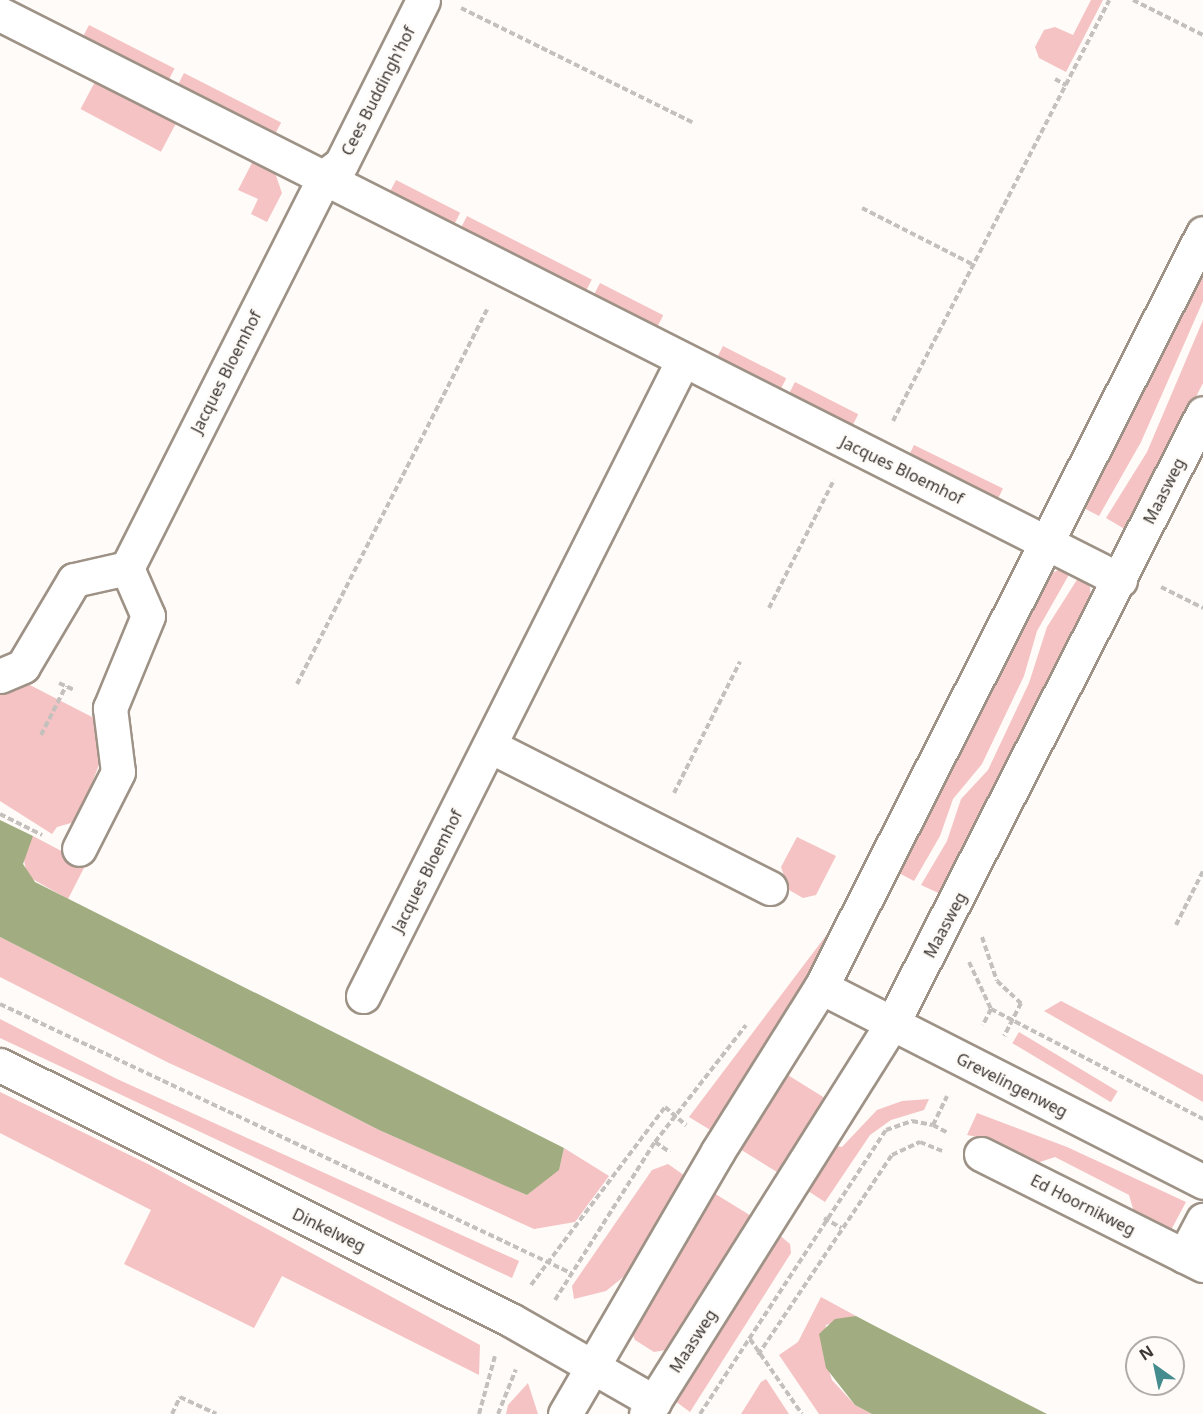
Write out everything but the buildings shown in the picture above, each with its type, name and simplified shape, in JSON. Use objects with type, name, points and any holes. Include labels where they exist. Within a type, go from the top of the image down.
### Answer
[{"type":"street","name":"Cees Buddingh'hof","points":[[325,176],[341,164],[423,0]]},
{"type":"street","name":"Jacques Bloemhof","points":[[0,14],[325,176],[682,362],[1122,575]]},
{"type":"street","name":"Jacques Bloemhof","points":[[128,568],[325,176]]},
{"type":"street","points":[[565,1414],[591,1364],[821,987],[1203,233]]},
{"type":"street","name":"Jacques Bloemhof","points":[[363,996],[682,362]]},
{"type":"street","name":"Maasweg","points":[[650,1408],[893,1022],[1203,413]]},
{"type":"street","points":[[12,671],[74,580],[128,568],[148,616],[110,708],[118,772],[79,849]]},
{"type":"street","points":[[490,746],[770,888]]},
{"type":"street","name":"Grevelingenweg","points":[[821,987],[1203,1182]]},
{"type":"street","name":"Dinkelweg","points":[[0,1065],[535,1334],[591,1364],[650,1408]]},
{"type":"street","name":"Ed Hoornikweg","points":[[981,1154],[1194,1260],[1203,1220]]},
{"type":"path","points":[[769,608],[974,265],[1109,0]]},
{"type":"path","points":[[1133,0],[1203,35]]},
{"type":"path","points":[[455,5],[692,122]]},
{"type":"path","points":[[1055,79],[1066,85]]},
{"type":"path","points":[[862,208],[974,265]]},
{"type":"path","points":[[297,684],[507,271]]},
{"type":"path","points":[[1122,575],[1203,608]]},
{"type":"path","points":[[655,831],[740,662]]},
{"type":"path","points":[[12,671],[66,686],[110,708]]},
{"type":"path","points":[[41,735],[66,686]]},
{"type":"path","points":[[0,814],[36,832]]},
{"type":"path","points":[[1176,925],[1203,871]]},
{"type":"path","points":[[0,1004],[572,1273]]},
{"type":"path","points":[[991,1009],[1203,1119]]},
{"type":"path","points":[[498,1414],[535,1334],[655,1142],[750,1019]]},
{"type":"path","points":[[700,1414],[750,1340],[812,1240]]},
{"type":"path","points":[[750,1340],[758,1355],[802,1414]]},
{"type":"path","points":[[172,1414],[180,1397],[216,1414]]},
{"type":"shaded area","points":[[1091,0],[1103,0],[1066,72],[1039,58],[1035,47],[1044,30],[1055,27],[1073,35]]},
{"type":"shaded area","points":[[89,25],[175,69],[169,80],[83,37]]},
{"type":"shaded area","points":[[184,73],[281,122],[275,134],[178,85]]},
{"type":"shaded area","points":[[97,78],[177,121],[161,152],[81,109]]},
{"type":"shaded area","points":[[254,159],[274,170],[282,193],[267,222],[251,214],[258,199],[238,190]]},
{"type":"shaded area","points":[[396,180],[460,213],[454,224],[390,192]]},
{"type":"shaded area","points":[[467,216],[592,280],[586,291],[461,228]]},
{"type":"shaded area","points":[[1203,263],[1203,301],[1141,442],[1099,516],[1080,506]]},
{"type":"shaded area","points":[[600,283],[663,315],[657,327],[594,295]]},
{"type":"shaded area","points":[[1203,320],[1203,383],[1128,531],[1106,518],[1147,452]]},
{"type":"shaded area","points":[[723,346],[786,378],[780,390],[717,358]]},
{"type":"shaded area","points":[[795,382],[858,414],[852,426],[789,394]]},
{"type":"shaded area","points":[[914,445],[1003,488],[998,498],[909,455]]},
{"type":"shaded area","points":[[1058,570],[1071,571],[1037,631],[1024,676],[982,764],[953,799],[940,836],[914,881],[895,871],[1047,576]]},
{"type":"shaded area","points":[[1080,575],[1090,587],[1091,603],[945,896],[921,885],[947,841],[961,799],[988,770],[1029,683],[1047,627]]},
{"type":"shaded area","points":[[24,682],[94,718],[104,751],[78,821],[57,827],[52,834],[0,801],[0,693]]},
{"type":"shaded area","points":[[0,820],[33,836],[23,864],[35,882],[564,1148],[559,1170],[527,1195],[379,1130],[0,937]]},
{"type":"shaded area","points":[[33,836],[86,864],[68,899],[27,876],[23,855]]},
{"type":"shaded area","points":[[797,837],[836,856],[816,895],[803,898],[789,890],[781,867]]},
{"type":"shaded area","points":[[833,931],[717,1134],[689,1117],[828,933]]},
{"type":"shaded area","points":[[0,937],[379,1130],[527,1195],[559,1169],[564,1148],[609,1176],[575,1222],[534,1229],[169,1063],[0,977]]},
{"type":"shaded area","points":[[1061,1001],[1203,1075],[1203,1102],[1044,1011]]},
{"type":"shaded area","points":[[0,1019],[117,1079],[519,1261],[512,1278],[0,1038]]},
{"type":"shaded area","points":[[1019,1032],[1118,1091],[1111,1102],[1012,1043]]},
{"type":"shaded area","points":[[783,1072],[829,1101],[782,1175],[736,1147]]},
{"type":"shaded area","points":[[0,1092],[148,1164],[480,1345],[479,1375],[282,1276],[254,1328],[124,1264],[151,1210],[0,1133]]},
{"type":"shaded area","points":[[929,1099],[924,1110],[891,1120],[870,1135],[825,1202],[808,1191],[836,1146],[842,1147],[877,1110],[902,1101]]},
{"type":"shaded area","points":[[977,1113],[1067,1147],[1186,1202],[1171,1230],[1134,1212],[1129,1195],[1055,1157],[1037,1163],[992,1140],[967,1135]]},
{"type":"shaded area","points":[[668,1164],[688,1178],[627,1274],[606,1291],[574,1299],[572,1286],[652,1170]]},
{"type":"shaded area","points":[[709,1190],[756,1219],[672,1349],[654,1352],[635,1340],[630,1328]]},
{"type":"shaded area","points":[[777,1233],[790,1244],[791,1253],[690,1412],[671,1398]]},
{"type":"shaded area","points":[[821,1297],[856,1316],[826,1325],[823,1353],[832,1380],[855,1405],[872,1414],[819,1414],[779,1355],[798,1342]]},
{"type":"shaded area","points":[[856,1316],[1047,1414],[872,1414],[855,1405],[826,1368],[819,1334],[835,1319]]},
{"type":"shaded area","points":[[766,1379],[789,1414],[741,1414],[761,1382]]},
{"type":"shaded area","points":[[528,1383],[538,1414],[506,1414],[508,1405]]}]
